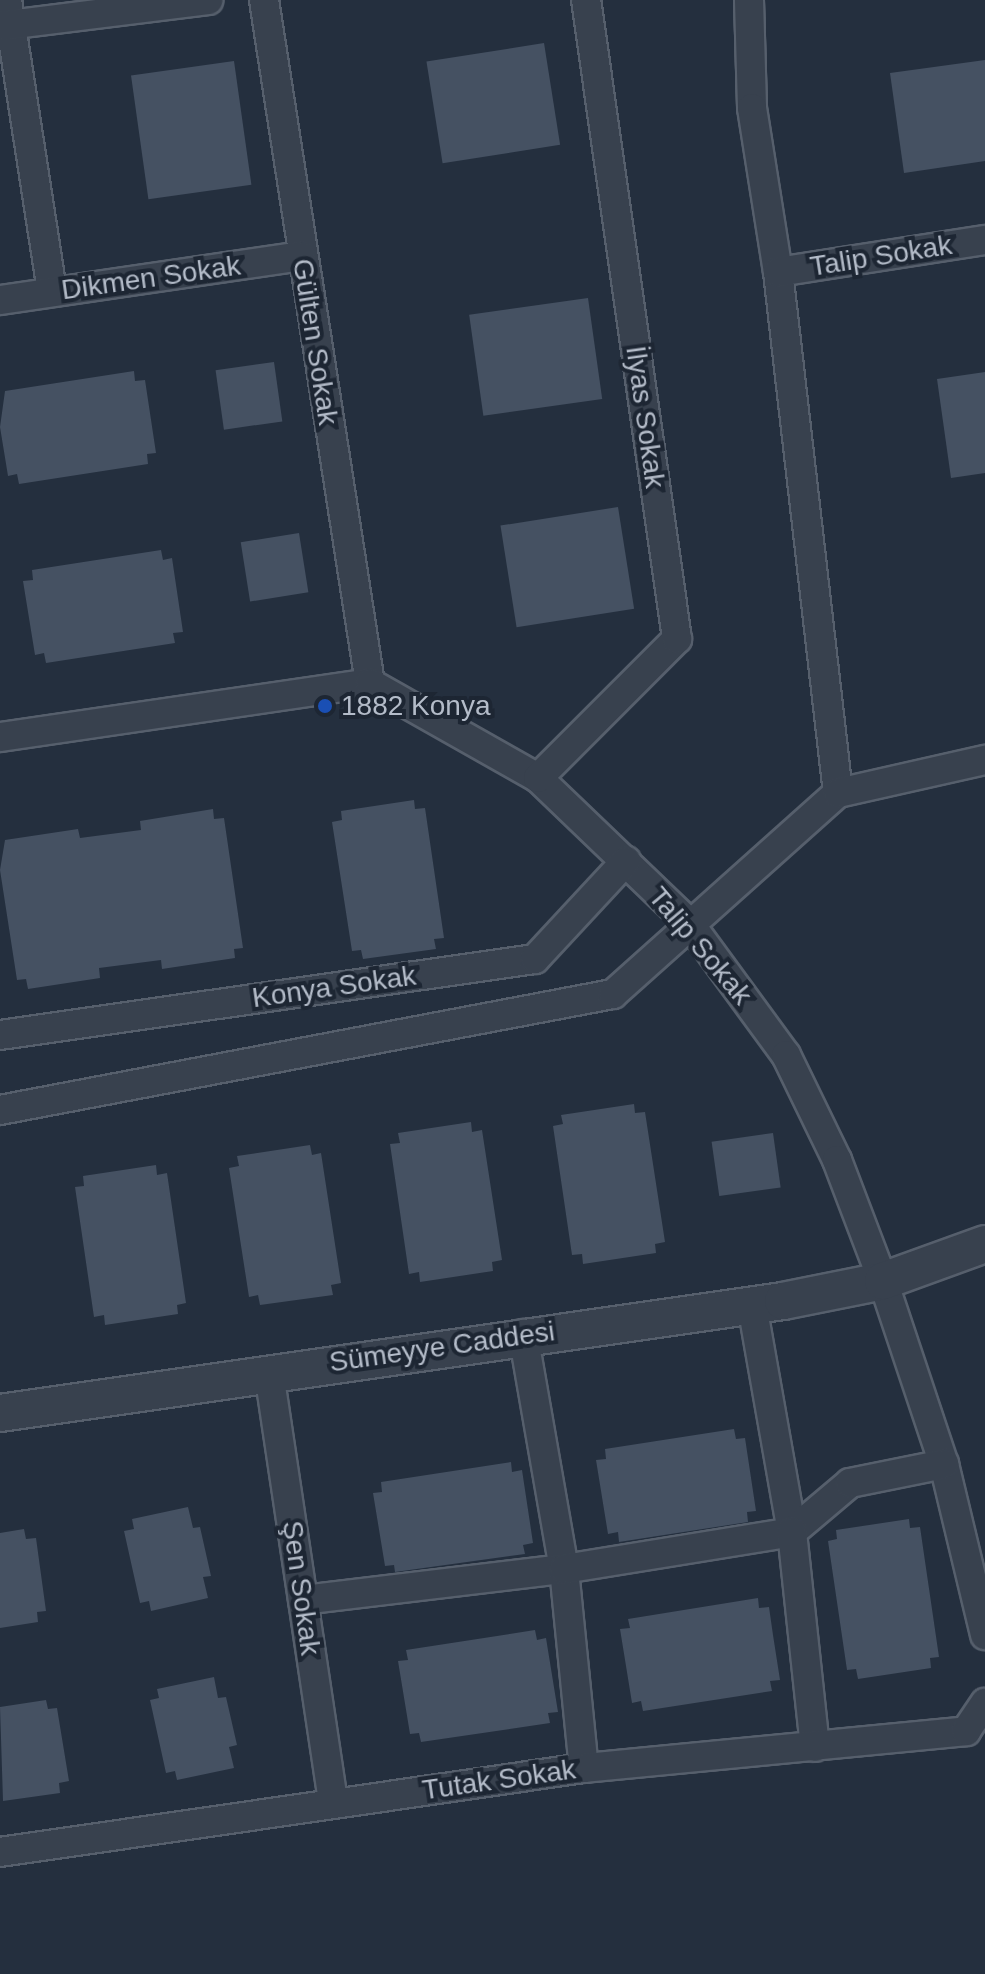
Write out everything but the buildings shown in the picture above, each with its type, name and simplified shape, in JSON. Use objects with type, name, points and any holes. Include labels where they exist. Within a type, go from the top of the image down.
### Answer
[{"type":"street","points":[[52,292],[6,17],[208,0]]},
{"type":"street","name":"Gülten Sokak","points":[[264,0],[301,256],[370,683]]},
{"type":"street","name":"İlyas Sokak","points":[[538,778],[677,639],[586,0]]},
{"type":"street","points":[[749,0],[752,108],[778,272],[838,793]]},
{"type":"street","name":"Talip Sokak","points":[[778,272],[985,240]]},
{"type":"street","name":"Dikmen Sokak","points":[[0,300],[301,256]]},
{"type":"street","points":[[0,737],[370,683]]},
{"type":"street","name":"Talip Sokak","points":[[370,683],[538,778],[690,924],[786,1055],[837,1160],[883,1281],[944,1464],[985,1635]]},
{"type":"street","points":[[0,1110],[613,994],[838,793],[985,760]]},
{"type":"street","name":"Konya Sokak","points":[[0,1035],[535,959],[626,861]]},
{"type":"street","name":"Sümeyye Caddesi","points":[[0,1413],[523,1334],[752,1305],[883,1281],[985,1244]]},
{"type":"street","points":[[752,1305],[792,1532],[815,1747]]},
{"type":"street","points":[[523,1334],[564,1569],[584,1768]]},
{"type":"street","name":"Şen Sokak","points":[[269,1373],[333,1803]]},
{"type":"street","points":[[303,1600],[564,1569],[792,1532],[850,1483],[944,1464]]},
{"type":"street","name":"Tutak Sokak","points":[[0,1852],[584,1768],[966,1731],[985,1703]]},
{"type":"place","name":"1882 Konya","points":[[325,706]]}]
